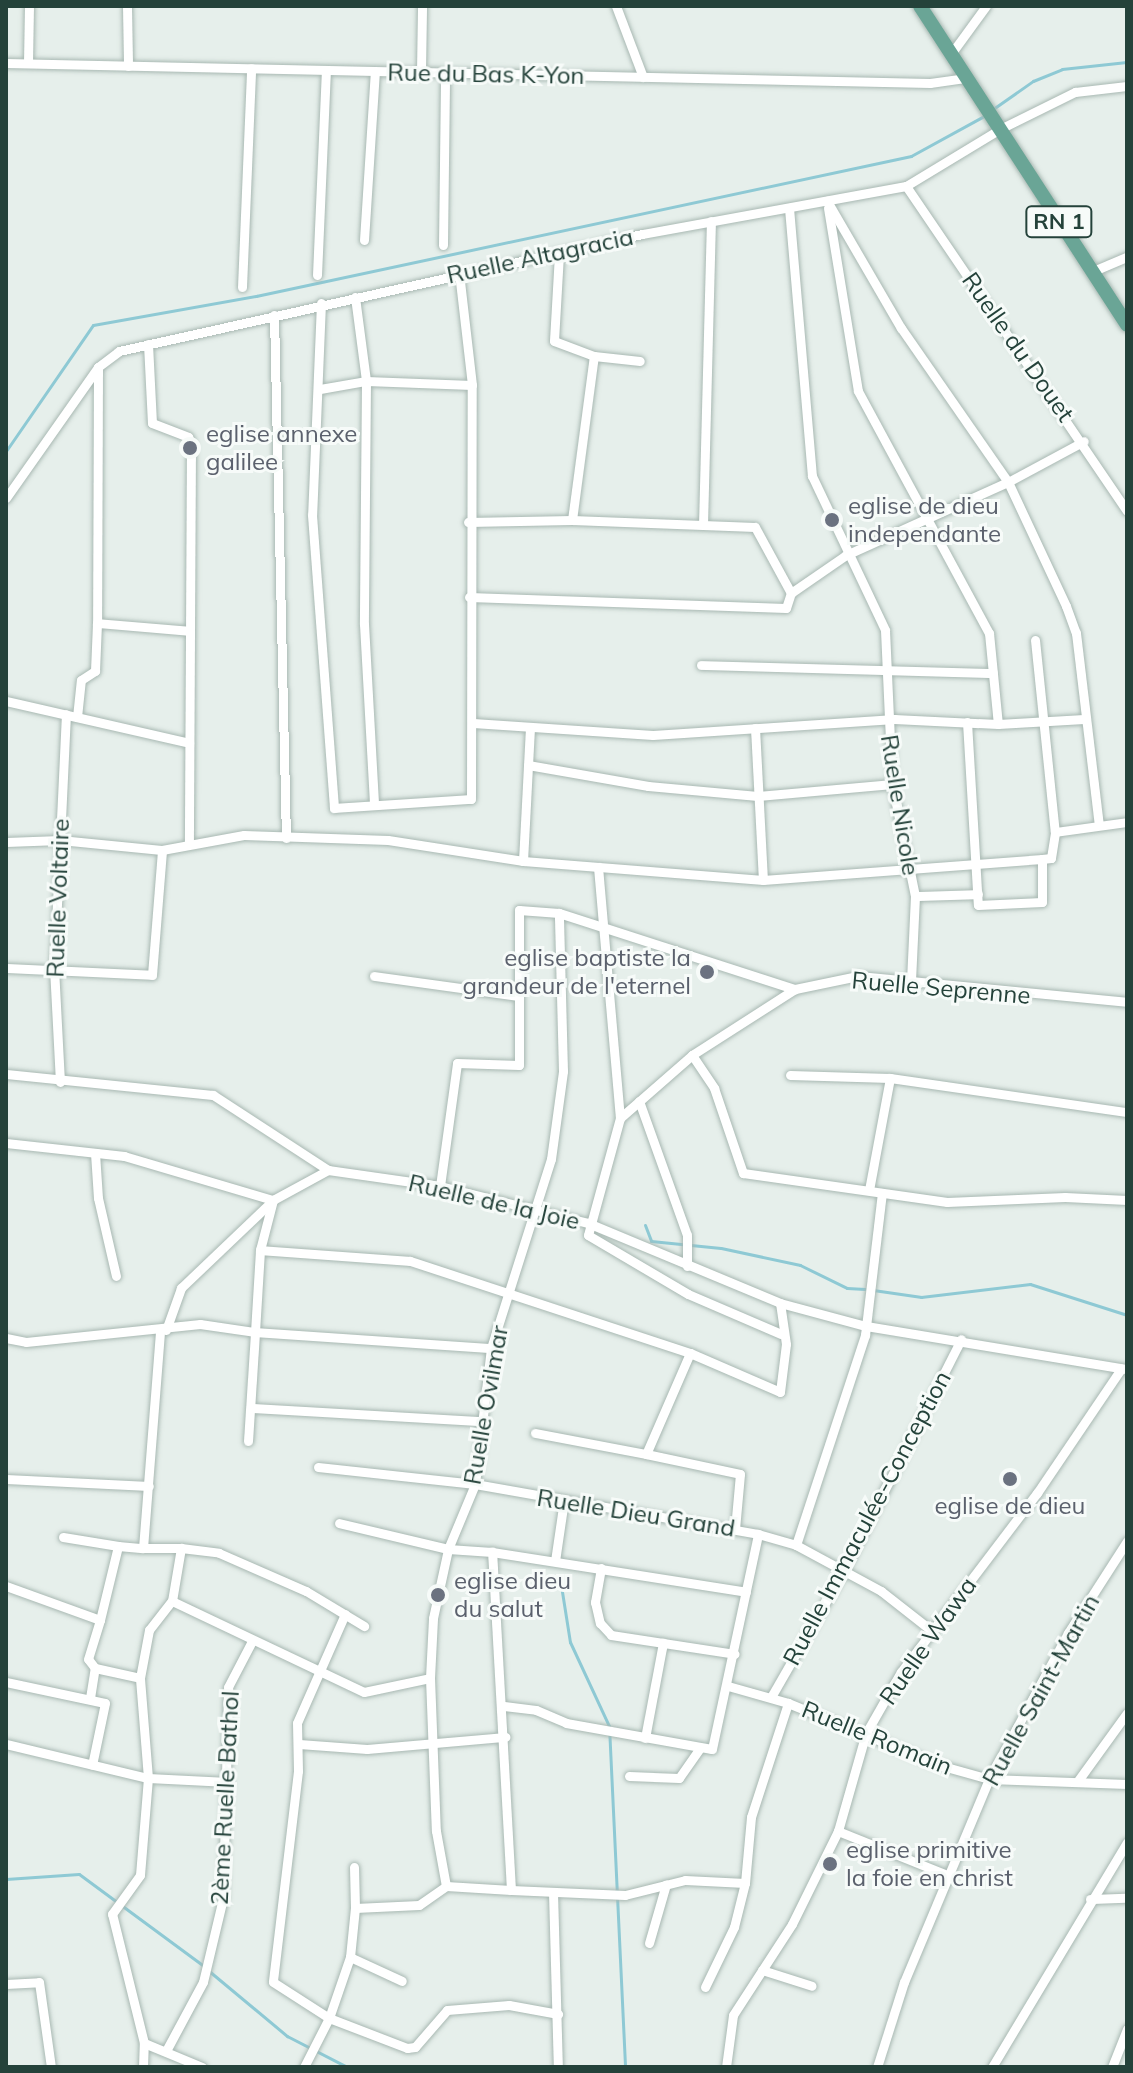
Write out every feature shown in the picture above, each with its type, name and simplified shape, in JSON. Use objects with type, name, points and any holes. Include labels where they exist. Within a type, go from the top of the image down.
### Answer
[{"type":"main road","name":"RN 1","points":[[920,6],[1127,325]]},
{"type":"street","points":[[28,63],[29,6]]},
{"type":"street","points":[[127,6],[128,66]]},
{"type":"street","points":[[421,72],[422,6]]},
{"type":"street","points":[[616,6],[643,77]]},
{"type":"street","points":[[951,54],[986,6]]},
{"type":"street","name":"Rue du Bas K-Yon","points":[[6,63],[930,83],[965,78]]},
{"type":"street","points":[[242,287],[251,68]]},
{"type":"street","points":[[317,275],[326,70]]},
{"type":"street","points":[[364,240],[375,71]]},
{"type":"street","points":[[443,245],[445,73]]},
{"type":"street","name":"Ruelle Altagracia","points":[[6,498],[98,367],[119,351],[459,273],[711,221],[906,186],[997,123],[1075,92],[1127,86]]},
{"type":"street","name":"Ruelle du Douet","points":[[906,186],[1084,441],[1127,511]]},
{"type":"street","points":[[827,201],[901,328],[1008,482],[1076,633],[1099,825]]},
{"type":"street","points":[[827,201],[858,391],[989,633],[998,724]]},
{"type":"street","points":[[789,208],[812,476],[846,555]]},
{"type":"street","points":[[703,525],[711,221]]},
{"type":"street","points":[[559,254],[554,341],[594,356],[640,361]]},
{"type":"street","points":[[1091,272],[1127,257]]},
{"type":"street","points":[[321,303],[320,389],[312,515],[334,808],[471,799],[473,723],[468,522],[472,385],[459,273]]},
{"type":"street","points":[[355,297],[366,381],[364,624],[374,805]]},
{"type":"street","points":[[274,315],[286,838]]},
{"type":"street","points":[[148,344],[152,423],[188,437],[191,443],[189,844]]},
{"type":"street","points":[[572,520],[594,356]]},
{"type":"street","points":[[77,717],[81,680],[95,671],[98,367]]},
{"type":"street","points":[[320,389],[366,381],[472,385]]},
{"type":"street","points":[[469,597],[786,608],[791,593],[846,555],[1008,482],[1084,441]]},
{"type":"street","points":[[468,522],[572,520],[755,527],[791,593]]},
{"type":"street","name":"Ruelle Nicole","points":[[846,555],[885,630],[892,784],[915,896],[911,981]]},
{"type":"street","points":[[97,623],[190,631]]},
{"type":"street","points":[[6,842],[60,840],[162,850],[244,835],[388,840],[523,861],[763,880],[910,866],[1051,858],[1055,832],[1035,640]]},
{"type":"street","points":[[701,665],[993,673]]},
{"type":"street","points":[[6,701],[189,743]]},
{"type":"street","name":"Ruelle Voltaire","points":[[60,1082],[54,968],[66,714]]},
{"type":"street","points":[[473,723],[653,735],[887,720],[998,724],[1084,719]]},
{"type":"street","points":[[967,722],[978,861],[978,905],[1042,902],[1042,859]]},
{"type":"street","points":[[523,861],[530,727]]},
{"type":"street","points":[[755,728],[763,880]]},
{"type":"street","points":[[528,765],[648,786],[758,796],[892,784]]},
{"type":"street","points":[[1055,832],[1127,822]]},
{"type":"street","points":[[6,968],[152,975],[162,850]]},
{"type":"street","points":[[598,867],[601,930],[620,1118],[588,1223],[588,1235],[688,1294],[781,1334]]},
{"type":"street","points":[[915,896],[978,894]]},
{"type":"street","points":[[440,1186],[457,1063],[519,1065],[519,910],[559,913],[601,930],[795,989]]},
{"type":"street","name":"Ruelle Ovilmar","points":[[446,1886],[436,1831],[430,1678],[433,1618],[448,1549],[475,1484],[478,1421],[491,1348],[551,1159],[563,1071],[559,913]]},
{"type":"street","points":[[374,976],[518,996]]},
{"type":"street","name":"Ruelle Seprenne","points":[[620,1118],[692,1055],[795,989],[858,976],[1127,1002]]},
{"type":"street","points":[[692,1055],[714,1088],[743,1173],[947,1202],[1065,1197],[1127,1200]]},
{"type":"street","name":"Ruelle de la Joie","points":[[6,1074],[60,1082],[213,1095],[328,1170],[440,1186],[534,1207],[588,1223],[780,1303],[866,1326],[961,1339],[1124,1369]]},
{"type":"street","points":[[790,1075],[890,1078],[1127,1112]]},
{"type":"street","points":[[869,1190],[890,1078]]},
{"type":"street","points":[[639,1101],[687,1235],[687,1266]]},
{"type":"street","points":[[6,1143],[95,1153],[176,1170],[273,1200]]},
{"type":"street","points":[[95,1153],[98,1198],[116,1276]]},
{"type":"street","points":[[143,1548],[163,1331],[181,1288],[273,1200],[328,1170]]},
{"type":"street","points":[[796,1545],[845,1405],[866,1326],[882,1193]]},
{"type":"street","points":[[248,1441],[253,1408],[260,1250],[273,1200]]},
{"type":"street","points":[[260,1250],[410,1261],[690,1353],[780,1392],[786,1344],[781,1334],[780,1303]]},
{"type":"street","points":[[6,1338],[26,1342],[163,1331],[200,1324],[255,1332],[491,1348]]},
{"type":"street","name":"Ruelle Immaculée-Conception","points":[[771,1697],[843,1572],[961,1339]]},
{"type":"street","points":[[646,1454],[690,1353]]},
{"type":"street","name":"Ruelle Wawa","points":[[726,2067],[733,2015],[792,1924],[838,1831],[866,1733],[901,1672],[1037,1493],[1124,1369]]},
{"type":"street","points":[[253,1408],[478,1421]]},
{"type":"street","points":[[535,1433],[740,1474],[735,1529]]},
{"type":"street","name":"Ruelle Dieu Grand","points":[[318,1467],[475,1484],[758,1534],[796,1545],[881,1591],[932,1631]]},
{"type":"street","points":[[6,1479],[149,1486]]},
{"type":"street","points":[[555,1561],[564,1500]]},
{"type":"street","points":[[339,1523],[448,1549],[555,1561],[746,1592]]},
{"type":"street","points":[[504,1706],[700,1748],[714,1744],[758,1534]]},
{"type":"street","points":[[63,1537],[118,1546],[219,1553],[364,1626]]},
{"type":"street","name":"Ruelle Saint-Martin","points":[[877,2067],[904,1982],[989,1779],[1068,1633],[1127,1541]]},
{"type":"street","points":[[118,1546],[88,1659],[95,1668],[140,1678]]},
{"type":"street","points":[[143,2067],[144,2043],[112,1914],[140,1875],[148,1778],[140,1678],[149,1630],[172,1601],[181,1548]]},
{"type":"street","points":[[492,1552],[504,1706],[511,1890]]},
{"type":"street","points":[[601,1568],[595,1602],[604,1630],[735,1654]]},
{"type":"street","points":[[6,1586],[100,1620]]},
{"type":"street","points":[[172,1601],[320,1674],[364,1692],[430,1678]]},
{"type":"street","points":[[345,1614],[297,1723],[299,1744],[273,1980],[329,2018],[407,2048],[415,2047],[447,2010],[509,2005],[558,2014]]},
{"type":"street","name":"2ème Ruelle Bathol","points":[[167,2049],[203,1982],[223,1898],[228,1687],[252,1641]]},
{"type":"street","points":[[645,1738],[663,1643]]},
{"type":"street","points":[[90,1698],[95,1668]]},
{"type":"street","points":[[6,1682],[105,1703],[92,1765]]},
{"type":"street","name":"Ruelle Romain","points":[[728,1686],[788,1703],[939,1765],[989,1779],[1127,1784]]},
{"type":"street","points":[[705,1987],[734,1927],[745,1883],[751,1817],[788,1703]]},
{"type":"street","points":[[1077,1782],[1127,1713]]},
{"type":"street","points":[[299,1744],[434,1747],[505,1737]]},
{"type":"street","points":[[6,1744],[148,1778],[228,1782]]},
{"type":"street","points":[[629,1776],[679,1778],[700,1748]]},
{"type":"street","points":[[838,1831],[950,1876]]},
{"type":"street","points":[[992,2067],[1090,1899],[1127,1842]]},
{"type":"street","points":[[306,2062],[329,2018],[350,1957],[355,1908],[354,1867]]},
{"type":"street","points":[[355,1908],[419,1905],[446,1886],[625,1895],[685,1880],[745,1883]]},
{"type":"street","points":[[649,1943],[666,1884]]},
{"type":"street","points":[[553,1892],[558,2067]]},
{"type":"street","points":[[1090,1899],[1127,1898]]},
{"type":"street","points":[[350,1957],[402,1981]]},
{"type":"street","points":[[762,1970],[812,1986]]},
{"type":"street","points":[[6,1984],[39,1982],[51,2067]]},
{"type":"street","points":[[1112,2067],[1127,2029]]},
{"type":"street","points":[[144,2043],[167,2049],[202,2067]]},
{"type":"waterway","points":[[993,109],[1033,81],[1062,69],[1127,62]]},
{"type":"waterway","points":[[6,451],[93,325],[256,296],[911,156],[984,116]]},
{"type":"waterway","points":[[645,1225],[651,1241],[721,1248],[800,1265],[847,1288],[865,1289]]},
{"type":"waterway","points":[[873,1290],[921,1297],[1030,1284],[1127,1315]]},
{"type":"waterway","points":[[560,1579],[570,1642],[609,1726],[625,2067]]},
{"type":"waterway","points":[[6,1879],[79,1874],[204,1966]]},
{"type":"waterway","points":[[209,1971],[287,2036],[347,2067]]},
{"type":"place","name":"eglise annexe galilee","points":[[190,448]]},
{"type":"place","name":"eglise de dieu independante","points":[[832,520]]},
{"type":"place","name":"eglise baptiste la grandeur de l'eternel","points":[[707,972]]},
{"type":"place","name":"eglise de dieu","points":[[1010,1479]]},
{"type":"place","name":"eglise dieu du salut","points":[[438,1595]]},
{"type":"place","name":"eglise primitive la foie en christ","points":[[830,1864]]}]
